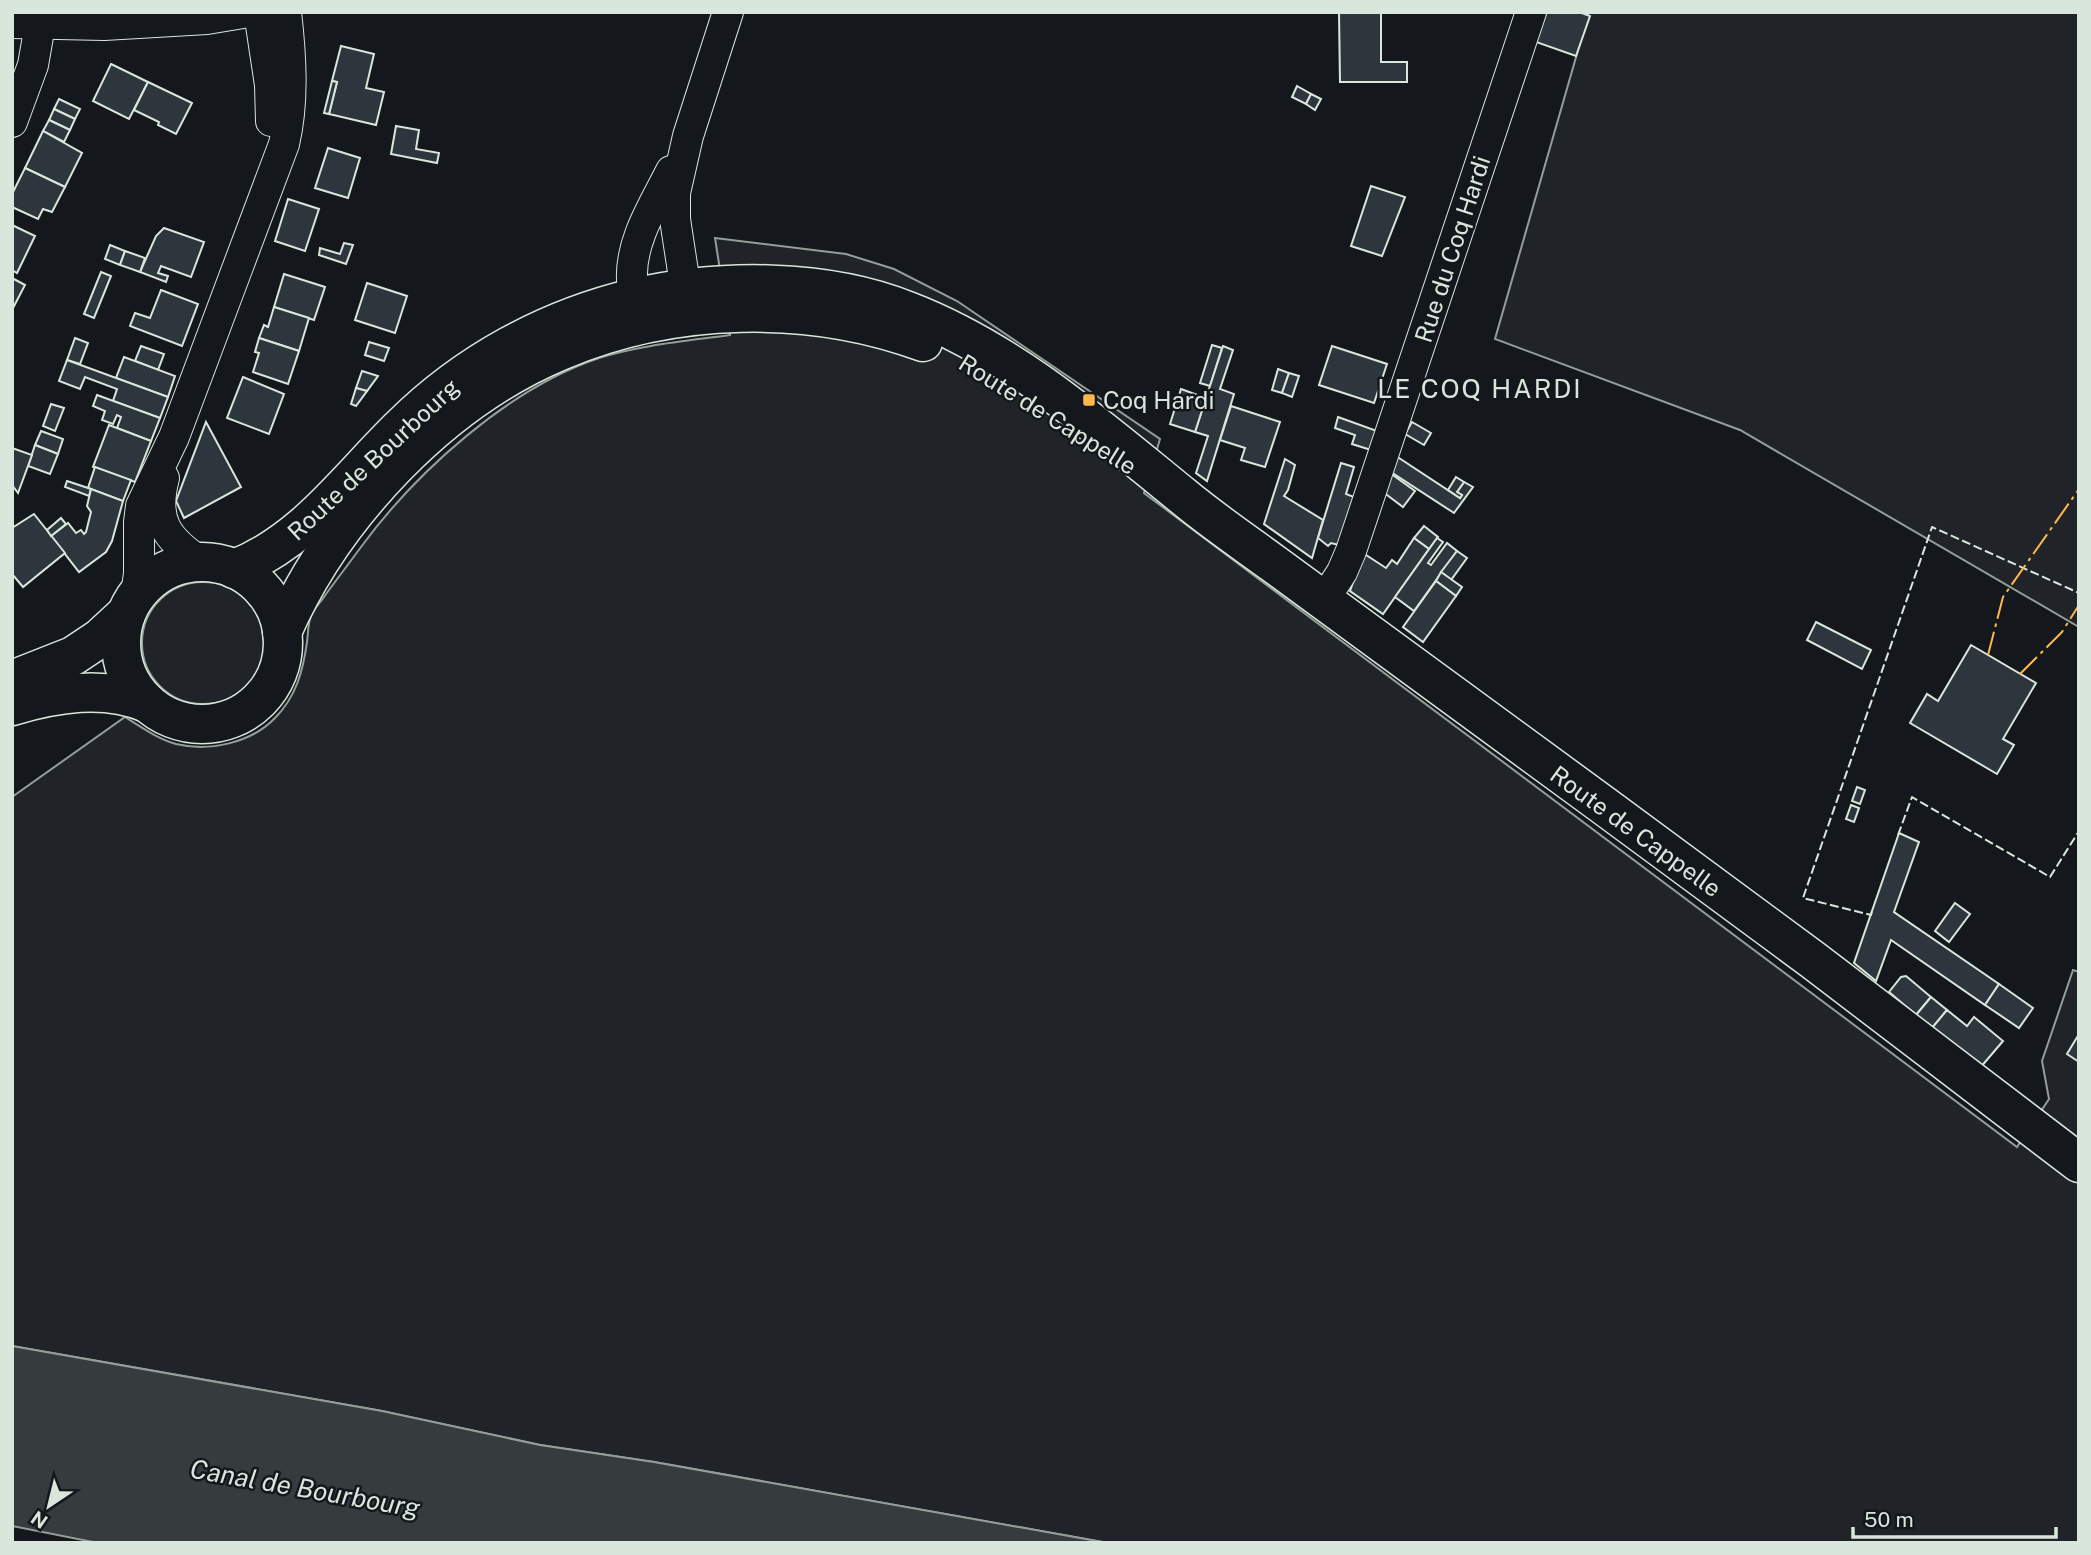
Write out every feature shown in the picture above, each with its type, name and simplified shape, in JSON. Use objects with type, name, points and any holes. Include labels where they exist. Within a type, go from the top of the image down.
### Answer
[{"type":"main road","name":"Route de Bourbourg","points":[[218,565],[265,555],[293,536],[400,427],[441,390],[511,345],[562,321],[688,303],[732,314],[868,312]]},
{"type":"main road","name":"Route de Bourbourg","points":[[282,632],[306,583],[338,535],[375,489],[427,438],[465,407],[526,367],[576,345],[637,312]]},
{"type":"main road","name":"Route de Cappelle","points":[[868,312],[916,340],[983,369],[1191,503],[1814,961],[2079,1163]]},
{"type":"main road","points":[[12,680],[73,656],[92,644],[131,605],[152,579],[167,570],[190,563],[218,565],[249,577],[266,594],[276,609],[282,632],[282,655],[273,683],[259,701],[240,715],[218,723],[189,723],[161,714],[147,703],[130,681],[123,664],[121,636],[131,605]]},
{"type":"main road","points":[[12,706],[68,694],[92,692],[118,694],[147,703]]},
{"type":"street","points":[[12,122],[33,65],[26,24],[88,26],[194,20],[249,12]]},
{"type":"street","points":[[258,12],[271,112],[270,161],[261,208]]},
{"type":"street","points":[[131,605],[139,573],[141,506],[174,437],[281,154],[288,123],[290,60],[286,12]]},
{"type":"street","points":[[688,303],[674,209],[675,192],[688,136],[728,12]]},
{"type":"street","name":"Rue du Coq Hardi","points":[[1324,600],[1342,572],[1351,551],[1531,12]]},
{"type":"street","points":[[637,312],[632,271],[637,242],[688,136]]},
{"type":"street","points":[[174,437],[160,492],[160,515],[172,539],[184,551],[218,565]]},
{"type":"shaded area","points":[[1589,12],[2079,12],[2079,627],[1740,430],[1495,339]]},
{"type":"shaded area","points":[[715,238],[846,254],[894,269],[957,301],[1160,439],[1144,493],[2017,1147],[2049,1099],[2042,1061],[2073,970],[2079,972],[2079,1543],[1108,1543],[654,1462],[540,1445],[382,1411],[12,1346],[12,797],[125,717],[163,739],[176,744],[202,747],[242,739],[265,727],[282,710],[297,683],[309,622],[314,610],[383,519],[437,462],[467,436],[532,390],[599,358],[647,347],[730,335]]},
{"type":"shaded area","points":[[203,582],[226,587],[246,600],[259,620],[264,643],[259,666],[246,686],[226,699],[203,704],[180,699],[160,686],[147,666],[142,643],[147,620],[160,600],[180,587]]},
{"type":"water","name":"Canal de Bourbourg","points":[[12,1346],[382,1411],[540,1445],[654,1462],[1108,1543],[98,1543],[12,1526]]},
{"type":"building","points":[[1339,12],[1381,12],[1381,62],[1407,62],[1407,82],[1340,82]]},
{"type":"building","points":[[1546,12],[1579,12],[1590,16],[1576,56],[1536,42]]},
{"type":"building","points":[[341,46],[374,54],[366,88],[384,92],[376,125],[329,114],[337,82],[332,81]]},
{"type":"building","points":[[111,64],[148,82],[129,119],[93,101]]},
{"type":"building","points":[[332,81],[337,82],[329,114],[324,113]]},
{"type":"building","points":[[148,82],[192,103],[176,134],[134,110]]},
{"type":"building","points":[[1297,86],[1311,94],[1306,104],[1292,97]]},
{"type":"building","points":[[1311,94],[1321,99],[1315,110],[1306,104]]},
{"type":"building","points":[[59,99],[80,109],[75,119],[54,109]]},
{"type":"building","points":[[54,109],[75,119],[70,130],[49,120]]},
{"type":"building","points":[[49,120],[70,130],[64,142],[43,131]]},
{"type":"building","points":[[396,126],[419,130],[416,149],[439,153],[437,163],[391,154]]},
{"type":"building","points":[[43,131],[82,153],[65,187],[25,168]]},
{"type":"building","points":[[328,148],[360,158],[348,198],[315,188]]},
{"type":"building","points":[[25,168],[65,187],[52,212],[43,209],[38,219],[12,207],[12,194]]},
{"type":"building","points":[[1371,186],[1405,197],[1382,256],[1351,246]]},
{"type":"building","points":[[288,199],[319,209],[305,251],[275,241]]},
{"type":"building","points":[[12,225],[35,236],[17,273],[12,270]]},
{"type":"building","points":[[164,228],[204,242],[191,277],[161,266],[158,273],[168,276],[166,282],[140,272],[156,236]]},
{"type":"building","points":[[344,243],[353,245],[346,264],[319,255],[320,248],[340,254]]},
{"type":"building","points":[[110,245],[125,251],[120,265],[105,259]]},
{"type":"building","points":[[125,251],[145,258],[140,272],[120,265]]},
{"type":"building","points":[[101,272],[111,276],[94,318],[84,314]]},
{"type":"building","points":[[284,274],[325,287],[314,320],[274,307]]},
{"type":"building","points":[[12,278],[25,285],[12,310]]},
{"type":"building","points":[[367,283],[407,296],[395,333],[355,320]]},
{"type":"building","points":[[161,290],[198,304],[182,346],[130,326],[135,313],[150,318]]},
{"type":"building","points":[[274,307],[309,318],[299,351],[259,338],[264,325],[268,327]]},
{"type":"building","points":[[75,338],[88,343],[80,364],[67,360]]},
{"type":"building","points":[[259,338],[299,351],[288,384],[253,372],[259,353],[255,352]]},
{"type":"building","points":[[369,342],[389,348],[384,361],[365,355]]},
{"type":"building","points":[[1212,345],[1222,348],[1210,386],[1200,383]]},
{"type":"building","points":[[141,346],[164,354],[158,370],[135,361]]},
{"type":"building","points":[[1223,346],[1233,350],[1220,389],[1234,394],[1207,481],[1196,473],[1208,436],[1195,432]]},
{"type":"building","points":[[1332,346],[1387,364],[1374,403],[1319,385]]},
{"type":"building","points":[[124,357],[175,376],[168,397],[116,378]]},
{"type":"building","points":[[67,360],[168,397],[160,418],[113,401],[117,389],[85,377],[80,389],[59,381]]},
{"type":"building","points":[[1278,369],[1289,373],[1282,393],[1272,390]]},
{"type":"building","points":[[362,371],[378,376],[367,391],[356,388]]},
{"type":"building","points":[[1289,373],[1299,376],[1292,397],[1282,393]]},
{"type":"building","points":[[243,377],[284,394],[269,434],[227,418]]},
{"type":"building","points":[[356,388],[367,391],[356,406],[351,404]]},
{"type":"building","points":[[1181,389],[1206,398],[1195,432],[1170,424]]},
{"type":"building","points":[[97,395],[160,418],[151,441],[117,428],[121,417],[117,415],[113,424],[102,420],[105,411],[93,406]]},
{"type":"building","points":[[51,404],[64,408],[55,431],[43,426]]},
{"type":"building","points":[[1231,406],[1280,422],[1265,467],[1241,460],[1245,448],[1220,440]]},
{"type":"building","points":[[1338,417],[1377,431],[1371,450],[1352,444],[1355,435],[1335,428]]},
{"type":"building","points":[[206,422],[241,487],[184,518],[176,501]]},
{"type":"building","points":[[1412,422],[1431,433],[1424,445],[1405,434]]},
{"type":"building","points":[[109,425],[151,441],[135,482],[93,467]]},
{"type":"building","points":[[41,431],[63,439],[58,454],[35,445]]},
{"type":"building","points":[[35,445],[58,454],[50,474],[28,466]]},
{"type":"building","points":[[12,448],[32,455],[18,493],[12,485]]},
{"type":"building","points":[[1396,456],[1460,498],[1462,495],[1457,492],[1464,482],[1473,487],[1454,513],[1391,472]]},
{"type":"building","points":[[1285,459],[1295,465],[1284,496],[1323,520],[1312,558],[1264,524]]},
{"type":"building","points":[[1341,463],[1354,467],[1346,494],[1354,497],[1339,545],[1331,543],[1328,546],[1318,538]]},
{"type":"building","points":[[95,467],[131,480],[123,501],[88,488]]},
{"type":"building","points":[[1390,473],[1415,491],[1403,507],[1383,492]]},
{"type":"building","points":[[1456,477],[1464,482],[1457,492],[1462,495],[1460,498],[1448,490]]},
{"type":"building","points":[[67,481],[91,489],[89,496],[65,487]]},
{"type":"building","points":[[91,489],[123,501],[112,541],[106,552],[79,572],[51,536],[68,523],[76,533],[81,530],[84,534],[86,532],[91,512],[87,506]]},
{"type":"building","points":[[34,514],[65,553],[23,587],[12,574],[12,528]]},
{"type":"building","points":[[61,518],[66,524],[51,536],[47,530]]},
{"type":"building","points":[[1424,526],[1438,537],[1429,549],[1414,538]]},
{"type":"building","points":[[1414,538],[1429,549],[1383,614],[1350,591],[1363,553],[1386,568],[1392,560],[1397,564]]},
{"type":"building","points":[[1437,538],[1443,542],[1428,563],[1431,565],[1447,543],[1457,551],[1414,611],[1395,597]]},
{"type":"building","points":[[1457,551],[1467,558],[1451,580],[1441,572]]},
{"type":"building","points":[[1441,572],[1462,587],[1456,596],[1436,581]]},
{"type":"building","points":[[1436,581],[1456,596],[1423,642],[1403,627]]},
{"type":"building","points":[[1816,622],[1871,650],[1862,669],[1807,640]]},
{"type":"building","points":[[1971,645],[2036,683],[2003,739],[2014,745],[1997,774],[1910,723],[1927,694],[1938,701]]},
{"type":"building","points":[[1857,787],[1865,790],[1860,804],[1852,801]]},
{"type":"building","points":[[1851,805],[1859,808],[1854,822],[1846,819]]},
{"type":"building","points":[[1899,833],[1919,842],[1894,912],[1999,984],[1985,1005],[1891,940],[1876,981],[1854,963]]},
{"type":"building","points":[[1955,903],[1970,914],[1949,942],[1935,931]]},
{"type":"building","points":[[1906,976],[1931,997],[1916,1015],[1889,992],[1901,977]]},
{"type":"building","points":[[1999,984],[2033,1008],[2019,1028],[1985,1005]]},
{"type":"building","points":[[1931,997],[1947,1010],[1932,1028],[1916,1015]]},
{"type":"building","points":[[1947,1010],[1967,1026],[1974,1017],[2003,1041],[1980,1068],[1932,1028]]},
{"type":"building","points":[[2079,1034],[2079,1062],[2067,1054]]},
{"type":"fence","points":[[1872,911],[1871,915],[1803,898],[1932,527],[2079,593]]},
{"type":"fence","points":[[1898,835],[1912,797],[2050,877],[2079,831]]},
{"type":"power","points":[[1988,655],[2003,597],[2079,489]]},
{"type":"power","points":[[2020,674],[2062,632],[2079,605]]},
{"type":"place","name":"Coq Hardi","points":[[1089,400]]},
{"type":"district","name":"LE COQ HARDI","points":[[1480,388]]}]
